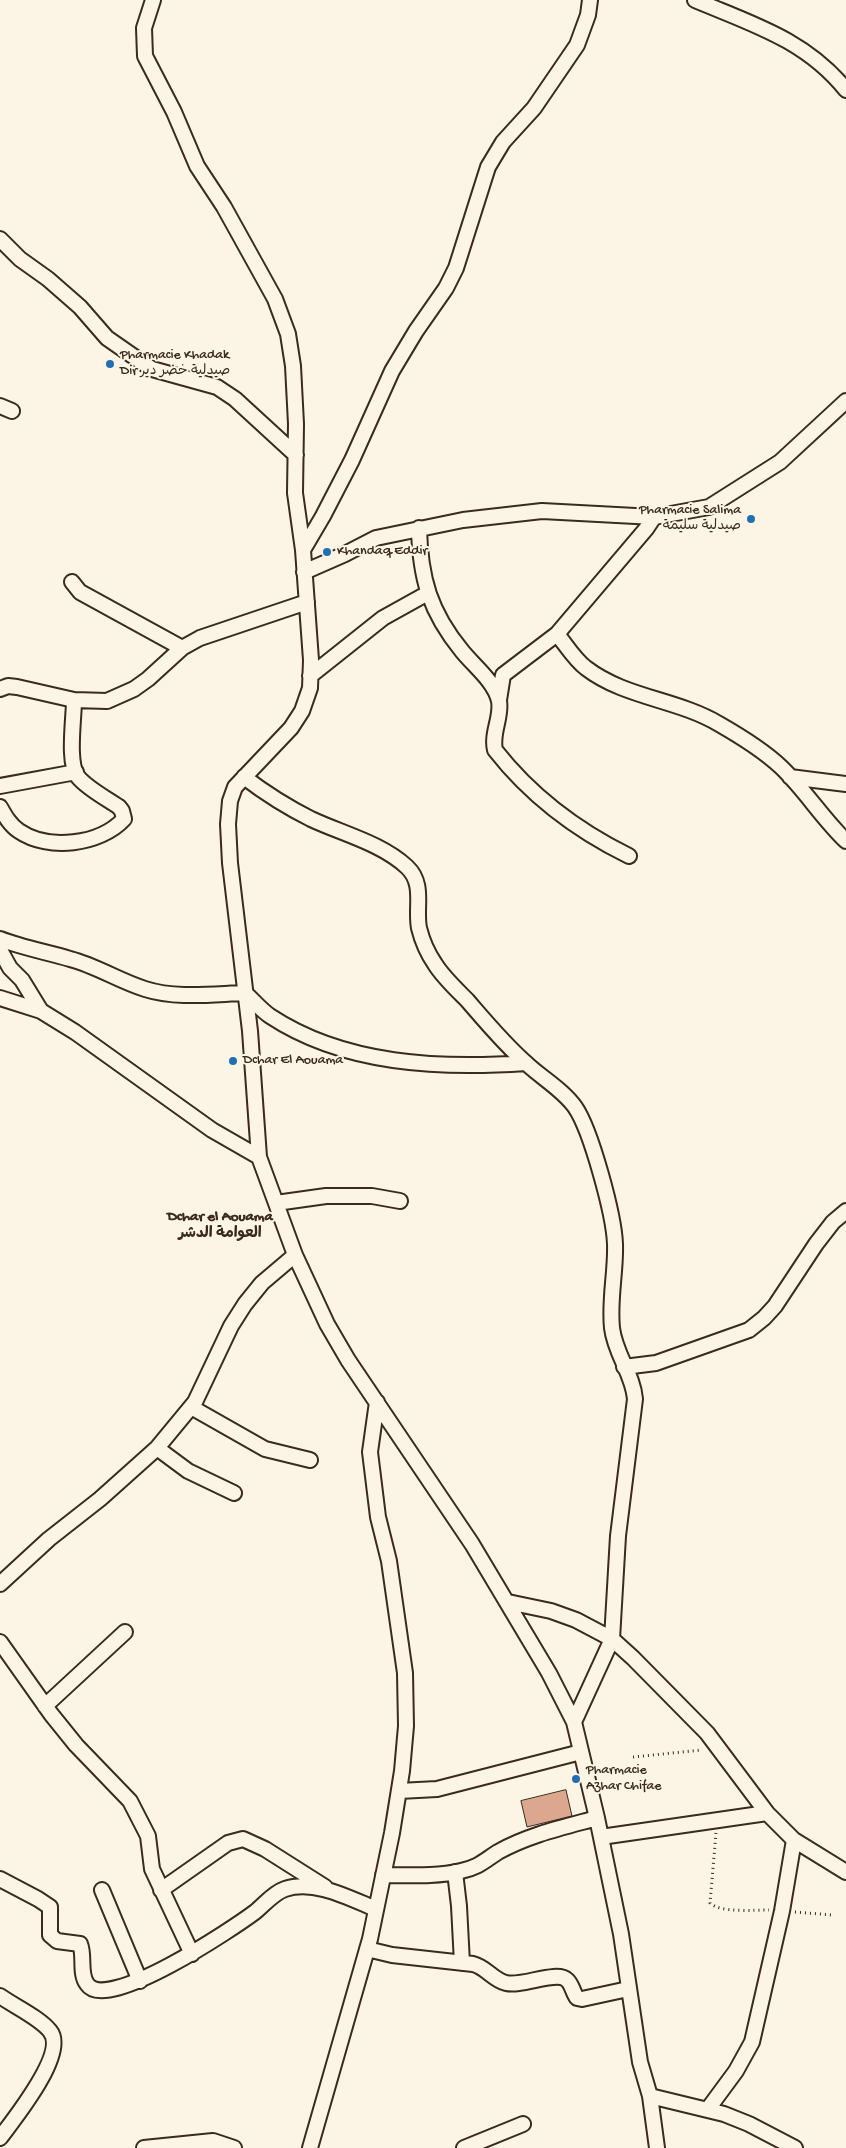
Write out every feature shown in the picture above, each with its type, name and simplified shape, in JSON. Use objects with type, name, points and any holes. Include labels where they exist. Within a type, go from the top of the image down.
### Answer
[{"type":"street","points":[[153,0],[144,28],[144,56],[174,112],[197,166],[224,207],[275,299],[288,334],[292,366],[296,455],[294,493],[303,550],[310,688],[302,711],[290,728],[236,787],[230,801],[228,824],[230,862],[250,1031],[259,1157],[295,1255],[326,1324],[430,1484],[472,1544],[549,1673],[574,1722],[597,1818],[621,1934],[640,2062],[650,2096],[657,2148]]},
{"type":"street","points":[[303,550],[352,460],[392,371],[416,331],[446,288],[456,268],[488,167],[503,142],[534,108],[577,44],[590,0]]},
{"type":"street","points":[[695,0],[781,36],[813,56],[846,90]]},
{"type":"street","points":[[0,239],[20,259],[48,279],[80,307],[107,338],[152,369],[218,386],[235,399],[296,455]]},
{"type":"street","points":[[304,572],[376,538],[419,528],[542,511],[654,517],[709,507],[780,462],[846,401]]},
{"type":"street","points":[[629,856],[606,845],[580,828],[533,792],[495,750],[493,742],[503,675],[557,634],[646,529],[654,517]]},
{"type":"street","points":[[419,528],[419,554],[432,605],[450,636],[493,686],[499,701]]},
{"type":"street","points":[[72,582],[80,592],[182,648]]},
{"type":"street","points":[[310,676],[383,618],[428,593]]},
{"type":"street","points":[[0,689],[8,686],[17,686],[74,700],[96,702],[116,698],[148,679],[182,648],[200,638],[307,602]]},
{"type":"street","points":[[557,634],[585,667],[600,678],[631,691],[674,703],[699,713],[762,752],[790,776],[822,817],[846,841]]},
{"type":"street","points":[[0,807],[7,820],[18,830],[31,838],[44,842],[76,842],[93,837],[124,819],[122,811],[84,782],[76,772],[73,758],[74,700]]},
{"type":"street","points":[[0,786],[76,772]]},
{"type":"street","points":[[790,776],[846,784]]},
{"type":"street","points":[[244,777],[272,798],[311,819],[368,844],[391,856],[408,868],[413,874],[419,889],[419,927],[425,946],[436,966],[526,1064],[574,1105],[587,1132],[612,1222],[615,1243],[611,1302],[612,1329],[624,1367],[634,1388],[635,1412],[618,1536],[612,1639],[574,1722]]},
{"type":"street","points":[[0,939],[15,945],[97,967],[146,989],[190,995],[245,993],[268,1015],[292,1029],[332,1046],[366,1055],[415,1063],[489,1066],[526,1064]]},
{"type":"street","points":[[0,950],[41,1011]]},
{"type":"street","points":[[0,998],[41,1011],[75,1032],[212,1130],[259,1157]]},
{"type":"street","points":[[276,1203],[326,1196],[372,1196],[400,1201]]},
{"type":"street","points":[[624,1367],[656,1363],[749,1330],[775,1306],[816,1244],[833,1222],[846,1211]]},
{"type":"street","points":[[0,1584],[48,1539],[100,1499],[157,1448],[191,1407],[209,1376],[231,1326],[245,1304],[262,1283],[295,1255]]},
{"type":"street","points":[[310,2148],[367,1949],[384,1875],[399,1791],[406,1726],[406,1673],[390,1570],[378,1517],[370,1452],[377,1402]]},
{"type":"street","points":[[191,1407],[265,1448],[310,1460]]},
{"type":"street","points":[[157,1448],[188,1471],[234,1493]]},
{"type":"street","points":[[508,1602],[551,1611],[576,1620],[612,1639],[707,1733],[767,1813],[794,1840],[846,1872]]},
{"type":"street","points":[[45,1706],[125,1632]]},
{"type":"street","points":[[0,1642],[45,1706],[76,1745],[130,1801],[148,1836],[152,1869],[192,1954]]},
{"type":"street","points":[[399,1791],[437,1789],[581,1752]]},
{"type":"street","points":[[601,1837],[767,1813]]},
{"type":"street","points":[[384,1875],[432,1875],[454,1872],[484,1864],[498,1852],[540,1834],[597,1818]]},
{"type":"street","points":[[162,1890],[228,1843],[243,1839],[265,1849],[334,1892]]},
{"type":"street","points":[[708,2109],[736,2071],[752,2042],[782,1911],[794,1840]]},
{"type":"street","points":[[454,1872],[459,1906],[462,1963]]},
{"type":"street","points":[[0,1879],[50,1907],[50,1935],[58,1941],[80,1944],[86,1984],[91,1989],[119,1987],[140,1981],[192,1954],[255,1912],[275,1894],[285,1888],[314,1888],[334,1892],[376,1908]]},
{"type":"street","points":[[102,1890],[140,1981]]},
{"type":"street","points":[[367,1949],[392,1955],[481,1966],[498,1980],[510,1984],[564,1978],[577,1998],[582,1999],[628,1989]]},
{"type":"street","points":[[0,1996],[50,2030],[54,2045],[45,2073],[0,2137]]},
{"type":"street","points":[[650,2096],[708,2109],[750,2124],[795,2148]]},
{"type":"street","points":[[464,2148],[523,2124]]},
{"type":"street","points":[[144,2148],[213,2141],[234,2148]]},
{"type":"path","points":[[633,1758],[718,1748]]},
{"type":"path","points":[[718,1820],[710,1903],[714,1908],[832,1915]]},
{"type":"building","points":[[566,1790],[572,1816],[527,1827],[521,1801]]},
{"type":"place","name":"Pharmacie Khadak Dir صيدلية خضر دير","points":[[110,364]]},
{"type":"place","name":"Pharmacie Salima صيدلية سليمة","points":[[751,519]]},
{"type":"place","name":"Khandaq Eddir","points":[[327,552]]},
{"type":"place","name":"Dchar El Aouama","points":[[233,1061]]},
{"type":"place","name":"Pharmacie Azhar Chifae","points":[[576,1779]]},
{"type":"district","name":"Dchar el Aouama العوامة الدشر","points":[[220,1226]]}]
